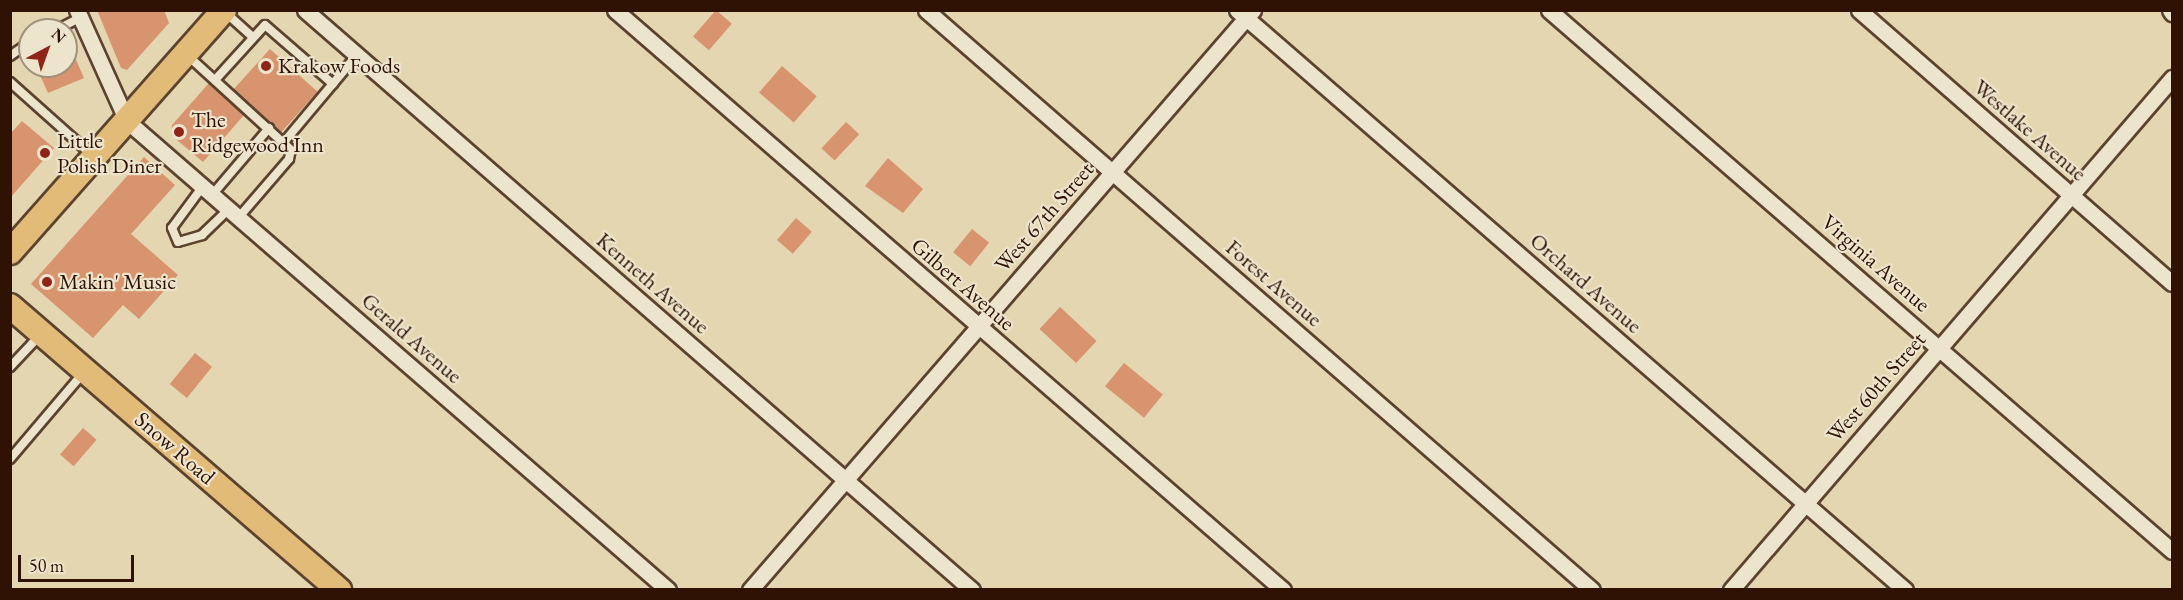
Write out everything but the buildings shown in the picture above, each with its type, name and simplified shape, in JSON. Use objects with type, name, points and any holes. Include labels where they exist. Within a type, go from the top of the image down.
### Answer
[{"type":"main road","points":[[10,252],[186,54],[214,14]]},
{"type":"main road","name":"Snow Road","points":[[10,306],[339,590]]},
{"type":"street","name":"Kenneth Avenue","points":[[305,10],[972,590]]},
{"type":"street","name":"Gilbert Avenue","points":[[615,10],[1283,590]]},
{"type":"street","name":"Forest Avenue","points":[[926,10],[1592,590]]},
{"type":"street","name":"Virginia Avenue","points":[[1549,10],[2172,551]]},
{"type":"street","name":"Westlake Avenue","points":[[1859,10],[2172,283]]},
{"type":"street","name":"West 67th Street","points":[[750,590],[1113,173],[1245,13]]},
{"type":"street","name":"Orchard Avenue","points":[[1245,13],[1905,590]]},
{"type":"street","points":[[79,14],[127,121]]},
{"type":"street","name":"West 60th Street","points":[[1731,590],[2172,78]]},
{"type":"street","name":"Gerald Avenue","points":[[127,121],[668,590]]},
{"type":"lane","points":[[214,14],[253,37]]},
{"type":"lane","points":[[215,80],[265,25],[333,84]]},
{"type":"lane","points":[[186,54],[269,128],[284,142],[289,159],[234,213],[202,235],[178,242],[172,228],[269,128]]},
{"type":"lane","points":[[284,142],[357,56]]},
{"type":"lane","points":[[10,82],[94,157]]},
{"type":"lane","points":[[10,367],[41,333]]},
{"type":"lane","points":[[10,459],[85,371]]},
{"type":"place","name":"Krakow Foods","points":[[266,66]]},
{"type":"place","name":"The Ridgewood Inn","points":[[179,132]]},
{"type":"place","name":"Little Polish Diner","points":[[45,153]]},
{"type":"place","name":"Makin' Music","points":[[47,282]]}]
